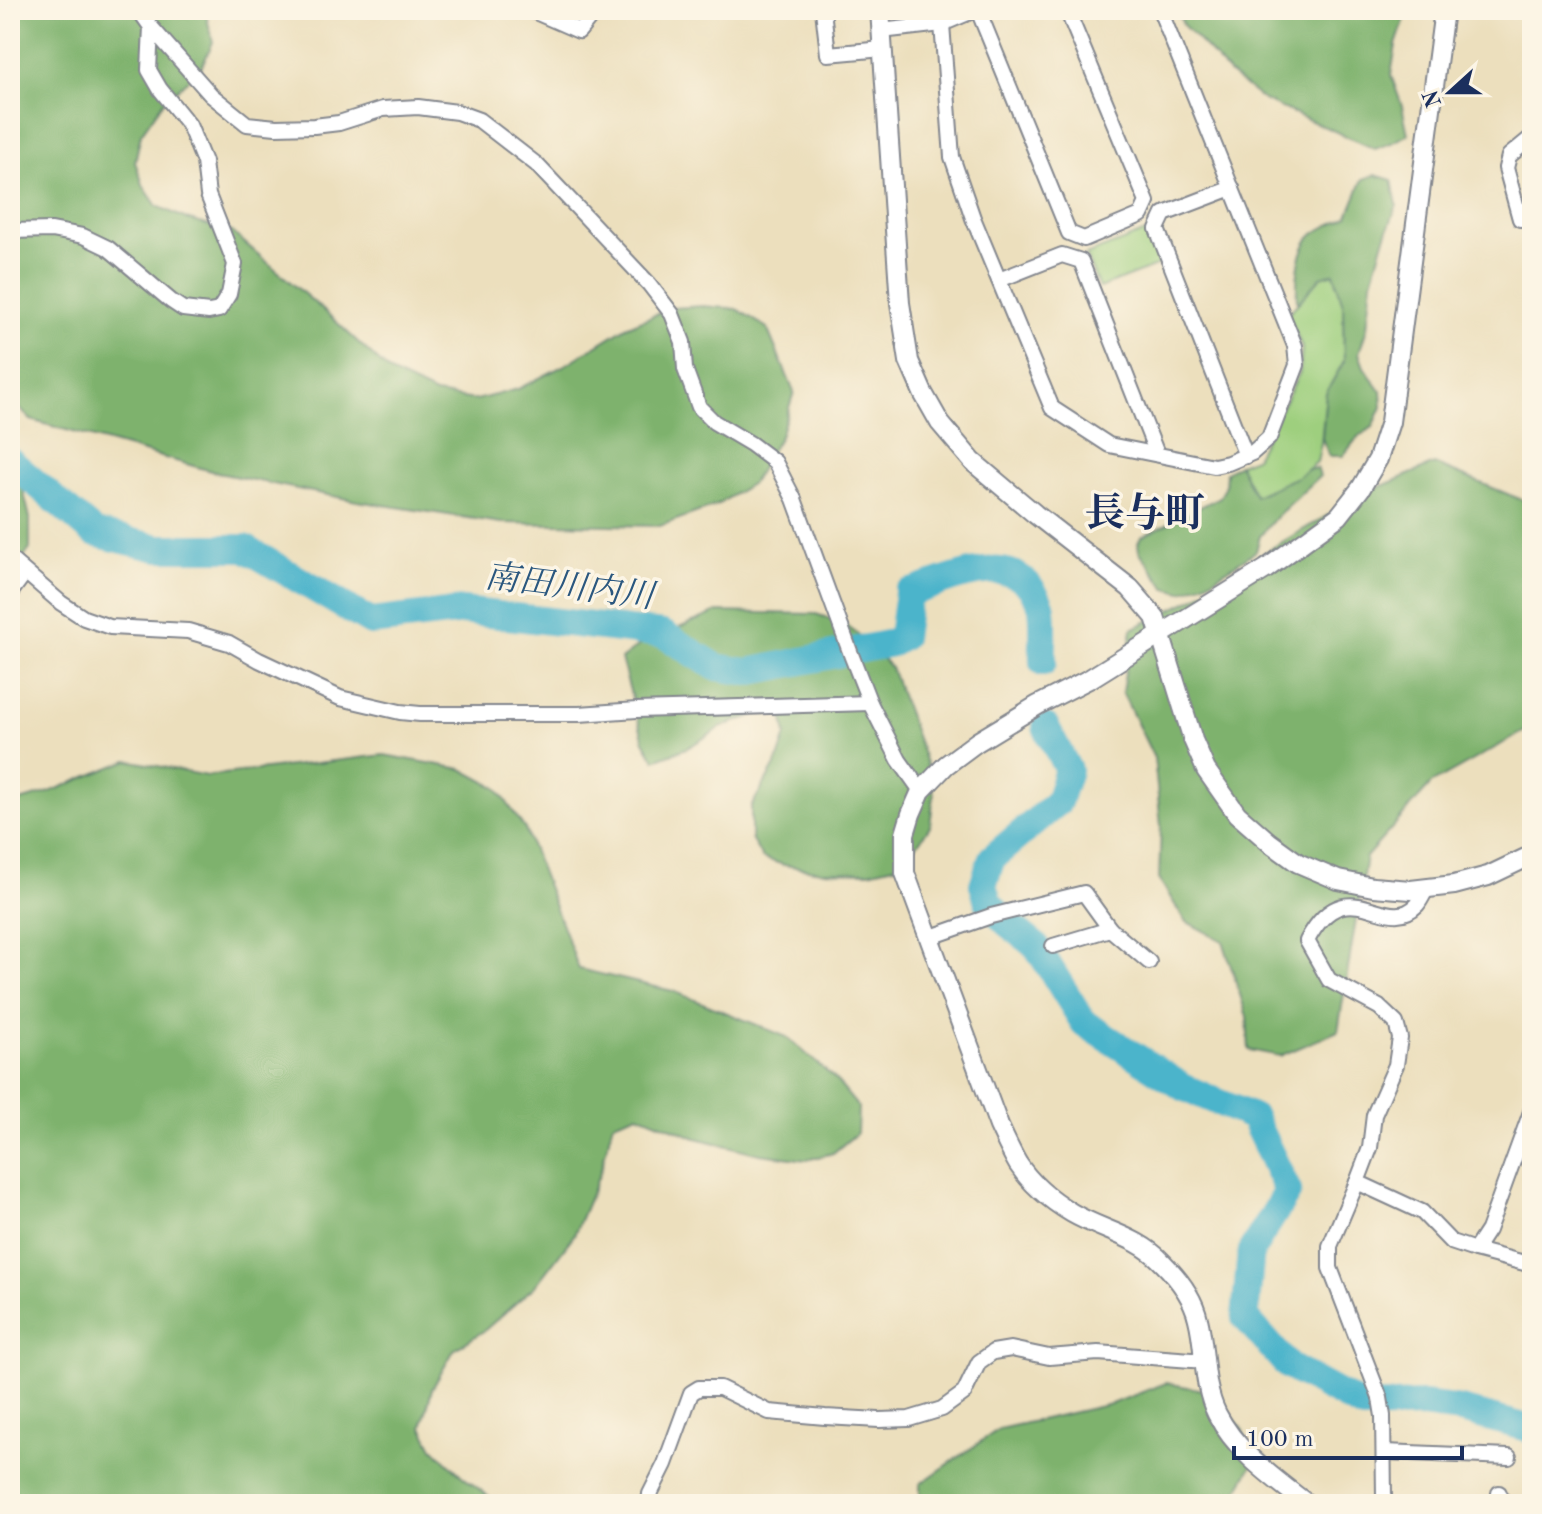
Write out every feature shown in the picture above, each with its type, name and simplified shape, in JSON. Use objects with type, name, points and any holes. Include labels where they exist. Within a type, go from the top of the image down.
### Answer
[{"type":"street","points":[[139,10],[211,95],[247,124],[314,126],[339,123],[383,109],[431,108],[457,112],[479,120],[536,164],[649,284],[672,314],[683,342],[685,369],[699,407],[714,422],[775,462],[794,499],[870,703],[899,760],[921,791]]},
{"type":"street","points":[[531,10],[579,31],[596,10]]},
{"type":"street","points":[[823,10],[828,54],[882,40],[941,17],[976,10],[1069,233],[1084,239],[1141,215],[1147,202],[1067,10]]},
{"type":"street","points":[[880,10],[900,303],[909,361],[923,393],[940,423],[973,462],[1130,588],[1155,617],[1206,770],[1237,814],[1298,863],[1338,880],[1373,887],[1411,890],[1454,885],[1488,876],[1532,855]]},
{"type":"street","points":[[941,17],[952,157],[973,218],[1052,408],[1109,445],[1214,466],[1252,453],[1269,438],[1297,365],[1295,346],[1160,10]]},
{"type":"street","points":[[1307,1504],[1261,1468],[1236,1442],[1218,1415],[1208,1390],[1198,1317],[1189,1294],[1161,1261],[1137,1242],[1073,1214],[1041,1191],[1019,1165],[999,1126],[905,873],[905,834],[921,791],[946,765],[977,742],[1038,705],[1091,678],[1266,569],[1339,516],[1361,488],[1378,459],[1390,422],[1444,10]]},
{"type":"street","points":[[10,231],[52,230],[83,236],[108,248],[183,309],[219,310],[229,294],[235,264],[208,195],[204,162],[189,125],[149,70],[151,27]]},
{"type":"street","points":[[1520,219],[1506,168],[1509,156],[1532,137]]},
{"type":"street","points":[[1232,188],[1164,214],[1157,229],[1246,456]]},
{"type":"street","points":[[999,280],[1062,255],[1081,261],[1157,454]]},
{"type":"street","points":[[10,559],[61,603],[84,618],[110,627],[188,631],[229,643],[340,698],[400,712],[579,714],[870,703]]},
{"type":"street","points":[[10,593],[25,573]]},
{"type":"street","points":[[1382,1504],[1384,1452],[1380,1398],[1330,1268],[1330,1246],[1370,1148],[1374,1115],[1396,1065],[1400,1038],[1396,1023],[1379,1007],[1329,980],[1307,941],[1329,912],[1343,905],[1360,904],[1390,915],[1406,912],[1416,905],[1427,888]]},
{"type":"street","points":[[928,938],[991,916],[1084,893],[1110,929],[1149,962]]},
{"type":"street","points":[[1053,946],[1110,929]]},
{"type":"street","points":[[1475,1250],[1488,1230],[1532,1109]]},
{"type":"street","points":[[1357,1182],[1422,1212],[1451,1242],[1532,1265]]},
{"type":"street","points":[[649,1504],[650,1494],[665,1464],[691,1393],[699,1388],[720,1388],[769,1412],[879,1420],[909,1419],[942,1409],[964,1393],[979,1362],[993,1352],[1011,1349],[1049,1357],[1098,1353],[1205,1361]]},
{"type":"street","points":[[1384,1452],[1509,1457]]},
{"type":"green space","points":[[10,10],[205,10],[213,42],[201,68],[164,101],[141,134],[135,162],[144,187],[157,206],[189,220],[232,232],[390,372],[435,394],[476,400],[518,389],[567,364],[626,327],[671,308],[703,306],[737,309],[767,328],[794,392],[780,436],[752,483],[717,505],[660,526],[501,523],[357,501],[218,473],[31,420],[10,399]]},
{"type":"green space","points":[[1177,10],[1408,10],[1396,45],[1391,75],[1408,134],[1375,149],[1263,100],[1230,74],[1183,25]]},
{"type":"green space","points":[[1375,175],[1392,180],[1397,205],[1372,281],[1367,328],[1359,353],[1364,367],[1381,391],[1382,407],[1373,427],[1358,437],[1343,456],[1329,456],[1322,438],[1326,393],[1344,361],[1343,305],[1334,273],[1321,277],[1297,304],[1299,267],[1308,241],[1320,230],[1348,216],[1363,179]]},
{"type":"green space","points":[[1151,230],[1164,263],[1099,288],[1086,255]]},
{"type":"green space","points":[[1334,273],[1343,305],[1344,361],[1326,393],[1317,462],[1298,477],[1255,496],[1239,464],[1255,458],[1300,372],[1302,348],[1288,314],[1321,277]]},
{"type":"green space","points":[[1239,464],[1255,496],[1307,470],[1317,468],[1320,476],[1276,517],[1260,536],[1256,551],[1208,582],[1182,592],[1166,588],[1139,551],[1141,537],[1220,497],[1225,488],[1226,472]]},
{"type":"green space","points":[[1434,464],[1532,504],[1532,727],[1431,784],[1366,857],[1338,1031],[1280,1056],[1249,1050],[1247,1017],[1223,941],[1185,921],[1159,879],[1161,826],[1154,758],[1122,692],[1132,629],[1195,598],[1275,546],[1370,491]]},
{"type":"green space","points":[[10,479],[23,489],[30,518],[30,549],[17,566],[10,569]]},
{"type":"green space","points":[[717,612],[816,614],[843,623],[870,644],[891,668],[929,771],[934,793],[930,826],[898,865],[869,872],[821,871],[762,858],[751,838],[751,807],[777,762],[786,735],[782,713],[755,715],[724,726],[689,747],[655,760],[644,741],[621,659],[642,643]]},
{"type":"green space","points":[[384,755],[462,769],[497,788],[525,829],[579,969],[673,991],[787,1037],[835,1079],[858,1107],[857,1133],[833,1153],[807,1160],[760,1154],[696,1138],[638,1114],[613,1123],[600,1173],[574,1235],[535,1286],[485,1330],[454,1350],[432,1389],[422,1427],[433,1448],[462,1476],[499,1504],[10,1504],[10,804],[47,793],[128,760],[207,776]]},
{"type":"green space","points":[[1166,1383],[1209,1391],[1242,1428],[1253,1464],[1237,1492],[1214,1504],[920,1504],[920,1484],[999,1429],[1111,1404]]},
{"type":"waterway","name":"南田川内川","points":[[10,461],[94,533],[158,548],[245,548],[371,622],[463,611],[663,634],[716,667],[748,672],[892,643],[902,637],[908,593],[958,576],[993,571],[1010,573],[1024,580],[1035,594],[1043,617],[1043,662]]},
{"type":"waterway","name":"南田川内川","points":[[1046,727],[1068,770],[1058,802],[992,858],[983,885],[988,902],[1006,922],[1037,947],[1084,1023],[1183,1087],[1253,1117],[1288,1191],[1251,1251],[1245,1317],[1288,1366],[1363,1407],[1423,1405],[1461,1410],[1532,1429]]},
{"type":"district","name":"長与町","points":[[1145,516]]}]
